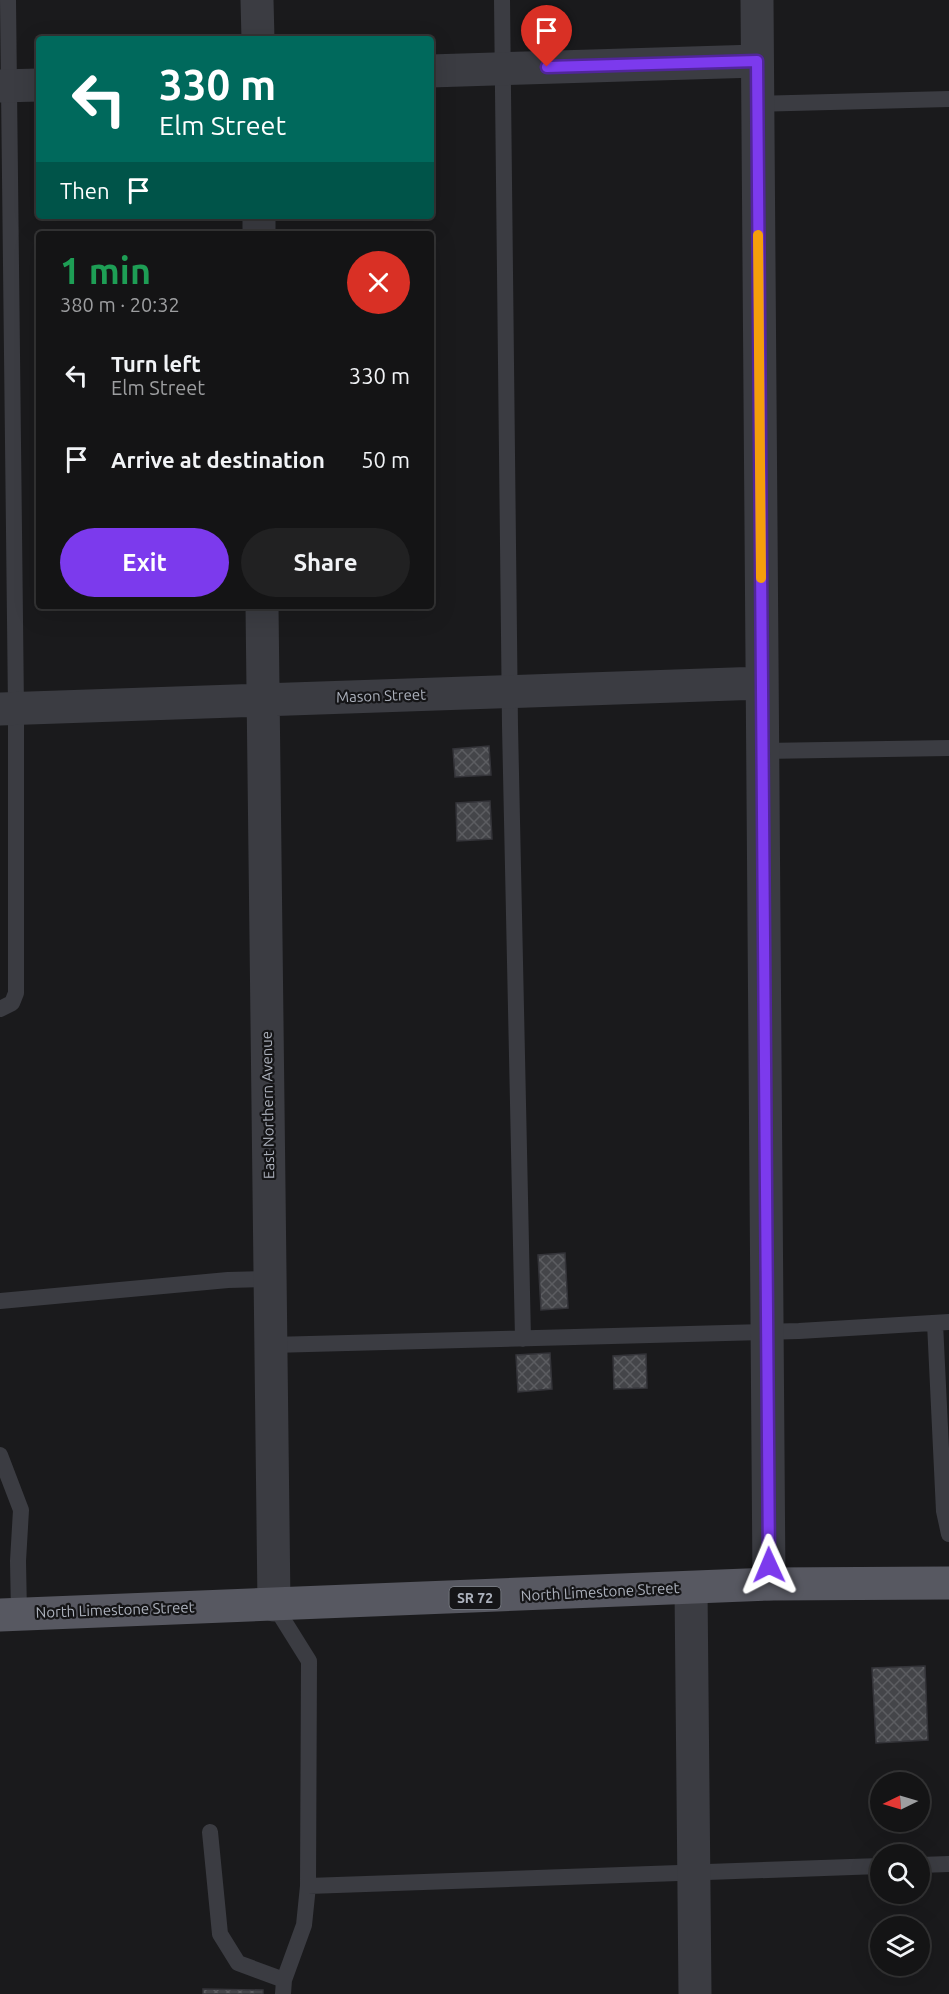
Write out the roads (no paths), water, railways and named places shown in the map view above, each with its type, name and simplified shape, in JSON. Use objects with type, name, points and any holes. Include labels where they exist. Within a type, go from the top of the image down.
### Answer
[{"type":"main road","name":"North Limestone Street","points":[[9,1614],[770,1584],[949,1583]]},
{"type":"street","points":[[257,0],[258,36]]},
{"type":"street","points":[[757,0],[770,1584]]},
{"type":"street","points":[[434,71],[757,61]]},
{"type":"street","name":"East Northern Avenue","points":[[262,609],[274,1605]]},
{"type":"street","name":"Mason Street","points":[[8,708],[510,693],[762,682]]},
{"type":"street","points":[[691,1588],[695,1994]]},
{"type":"lane","points":[[0,1009],[12,1004],[16,993],[8,708],[16,85],[8,0]]},
{"type":"lane","points":[[502,0],[510,693],[523,1339]]},
{"type":"lane","points":[[758,104],[949,99]]},
{"type":"lane","points":[[763,751],[949,748]]},
{"type":"lane","points":[[0,1302],[228,1280],[270,1279]]},
{"type":"lane","points":[[271,1345],[768,1331],[942,1323],[944,1511],[949,1534]]},
{"type":"lane","points":[[0,1455],[21,1510],[18,1561],[9,1614]]},
{"type":"lane","points":[[210,1832],[220,1934],[238,1963],[284,1987],[304,1925],[308,1886],[309,1661],[274,1605]]},
{"type":"lane","points":[[930,1865],[949,1864]]},
{"type":"lane","points":[[308,1886],[870,1866]]}]
